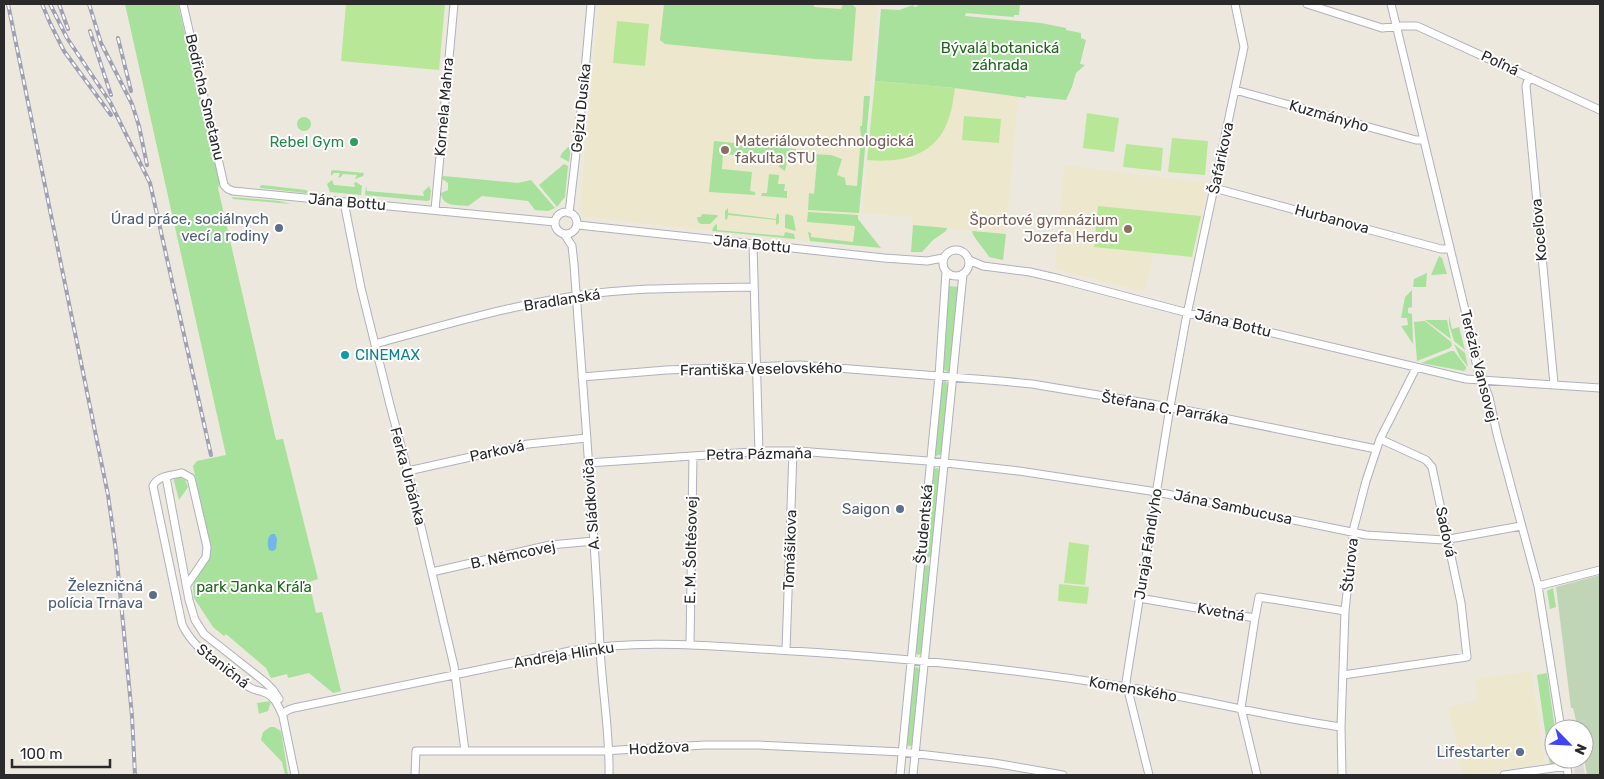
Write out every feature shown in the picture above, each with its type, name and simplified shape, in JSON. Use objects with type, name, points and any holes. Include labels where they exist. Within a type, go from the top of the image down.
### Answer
[{"type":"street","name":"Bedřicha Smetanu","points":[[183,4],[224,185],[228,190]]},
{"type":"street","name":"Kornela Mahra","points":[[435,210],[454,4]]},
{"type":"street","name":"Gejzu Dusíka","points":[[569,212],[592,4]]},
{"type":"street","name":"Šafárikova","points":[[1188,312],[1244,44],[1235,4]]},
{"type":"street","name":"Poľná","points":[[1307,4],[1382,28],[1417,26],[1600,110]]},
{"type":"street","name":"Terézie Vansovej","points":[[1391,4],[1450,248],[1476,365],[1488,397],[1538,586],[1559,719]]},
{"type":"street","name":"Koceľova","points":[[1529,77],[1526,86],[1554,384]]},
{"type":"street","name":"Kuzmányho","points":[[1235,90],[1416,140],[1423,140]]},
{"type":"street","name":"Hurbanova","points":[[1214,188],[1441,249],[1450,248]]},
{"type":"street","name":"Jána Bottu","points":[[228,190],[233,192],[555,222]]},
{"type":"street","name":"Ferka Urbánka","points":[[344,202],[361,288],[408,471],[456,674],[465,751]]},
{"type":"street","points":[[569,212],[576,217],[578,225],[574,232],[565,235],[558,231],[555,222],[560,214],[569,212]]},
{"type":"street","name":"Jána Bottu","points":[[578,225],[927,261],[943,258],[947,252],[956,249],[964,252],[969,260],[983,266],[1030,272],[1466,379],[1600,388]]},
{"type":"street","name":"A. Sládkoviča","points":[[565,235],[572,250],[576,296],[609,751],[609,775]]},
{"type":"street","points":[[753,244],[759,454]]},
{"type":"street","points":[[943,258],[945,269]]},
{"type":"street","points":[[965,272],[969,260]]},
{"type":"street","name":"Jána Bottu","points":[[927,261],[945,269],[954,276],[983,266]]},
{"type":"street","name":"Študentská","points":[[900,775],[939,376],[945,269]]},
{"type":"street","name":"Študentská","points":[[914,775],[943,462],[965,272]]},
{"type":"street","name":"Bradlanská","points":[[375,344],[518,307],[576,296],[650,290],[754,287]]},
{"type":"street","name":"Juraja Fándlyho","points":[[1149,775],[1126,682],[1170,408],[1188,312]]},
{"type":"street","name":"Františka Veselovského","points":[[582,377],[666,370],[800,365],[952,377]]},
{"type":"street","name":"Štúrova","points":[[1342,775],[1341,727],[1345,611],[1353,532],[1376,449],[1416,368]]},
{"type":"street","name":"Štefana C. Parráka","points":[[952,377],[1032,384],[1170,408],[1376,449]]},
{"type":"street","name":"Parková","points":[[408,471],[528,444],[587,438]]},
{"type":"street","name":"Sadová","points":[[1343,675],[1467,657],[1461,603],[1432,467],[1430,463],[1380,440]]},
{"type":"street","name":"Petra Pázmaňa","points":[[588,463],[752,452],[759,454],[766,451],[793,451],[943,462]]},
{"type":"street","name":"Tomášikova","points":[[786,650],[793,451]]},
{"type":"street","name":"E. M. Šoltésovej","points":[[690,645],[693,456]]},
{"type":"street","name":"Jána Sambucusa","points":[[943,462],[1019,471],[1156,492],[1366,535],[1412,539],[1448,539],[1521,526]]},
{"type":"street","points":[[166,477],[182,473],[191,478],[207,547],[206,557],[187,585]]},
{"type":"street","name":"Staničná","points":[[166,477],[195,620],[204,634],[273,690],[278,699],[282,714],[273,697],[266,692],[251,689],[199,648],[185,631],[153,492],[155,481],[166,477]]},
{"type":"street","name":"B. Němcovej","points":[[432,572],[550,545],[594,541]]},
{"type":"street","points":[[1538,586],[1600,570]]},
{"type":"street","name":"Kvetná","points":[[1139,598],[1255,618],[1259,597],[1345,611]]},
{"type":"street","points":[[1255,618],[1241,708],[1257,775]]},
{"type":"street","name":"Andreja Hlinku","points":[[282,714],[294,708],[456,674],[600,647],[664,644],[690,645],[912,660]]},
{"type":"street","name":"Komenského","points":[[912,660],[1028,672],[1127,687],[1341,727]]},
{"type":"street","points":[[282,714],[295,775]]},
{"type":"street","name":"Hodžova","points":[[415,775],[416,751],[609,751],[730,744],[902,752],[994,763],[1044,774],[1063,775]]},
{"type":"street","points":[[1504,775],[1544,767]]},
{"type":"shaded area","name":"Materiálovotechnologická fakulta STU","points":[[599,4],[878,4],[856,246],[636,223],[587,217],[582,214],[580,205]]},
{"type":"shaded area","points":[[875,81],[955,88],[1018,97],[1006,234],[912,225],[912,217],[862,213]]},
{"type":"shaded area","name":"Športové gymnázium Jozefa Herdu","points":[[1064,165],[1208,183],[1192,257],[1154,253],[1145,292],[1055,269]]},
{"type":"shaded area","points":[[1531,671],[1544,764],[1463,775],[1448,707],[1477,701],[1475,679]]},
{"type":"shaded area","points":[[1574,769],[1584,769],[1585,775],[1575,775]]},
{"type":"green space","name":"park Janka Kráľa","points":[[125,4],[178,4],[220,184],[218,188],[276,440],[283,439],[318,579],[309,582],[316,613],[322,612],[341,691],[333,693],[309,673],[288,678],[287,674],[271,678],[266,668],[226,634],[224,636],[213,627],[194,598],[195,577],[210,548],[193,466],[197,461],[226,455]]},
{"type":"green space","points":[[346,4],[445,4],[439,70],[341,61]]},
{"type":"green space","points":[[664,4],[814,4],[814,7],[841,9],[843,4],[853,5],[856,8],[852,61],[665,44],[660,40]]},
{"type":"green space","name":"Bývalá botanická záhrada","points":[[917,4],[1020,4],[1019,15],[1014,15],[1014,17],[966,13],[965,16],[1041,23],[1081,33],[1081,38],[1086,40],[1080,64],[1085,65],[1076,73],[1066,100],[1026,96],[1026,98],[955,88],[875,81],[881,9],[899,10],[913,5],[914,7],[918,6]]},
{"type":"green space","points":[[617,21],[649,24],[645,66],[613,63]]},
{"type":"green space","points":[[875,81],[955,88],[949,119],[934,144],[903,159],[867,160]]},
{"type":"green space","points":[[864,96],[870,96],[859,213],[808,210],[809,193],[814,194],[817,161],[810,160],[811,154],[831,155],[842,159],[837,175],[845,178],[846,185],[857,186],[861,137],[860,126],[862,126]]},
{"type":"green space","points":[[1087,113],[1119,118],[1114,152],[1083,148]]},
{"type":"green space","points":[[964,116],[1001,119],[999,143],[962,140]]},
{"type":"green space","points":[[304,117],[309,119],[311,124],[309,129],[304,131],[299,129],[297,124],[299,119]]},
{"type":"green space","points":[[1172,138],[1208,141],[1205,175],[1168,172]]},
{"type":"green space","points":[[714,141],[796,149],[795,158],[788,158],[785,171],[779,167],[779,159],[723,154],[722,169],[752,172],[750,191],[755,192],[755,195],[709,192]]},
{"type":"green space","points":[[1126,144],[1163,148],[1161,171],[1123,167]]},
{"type":"green space","points":[[568,147],[571,147],[569,162],[560,157]]},
{"type":"green space","points":[[564,164],[568,166],[565,197],[557,207],[539,185]]},
{"type":"green space","points":[[331,171],[364,173],[363,176],[355,179],[357,175],[343,174],[338,178],[340,173],[334,173],[331,176]]},
{"type":"green space","points":[[769,174],[779,175],[778,184],[785,184],[784,191],[787,191],[787,198],[761,196],[762,193],[767,193]]},
{"type":"green space","points":[[443,176],[518,183],[531,180],[555,208],[548,211],[535,210],[528,201],[482,196],[468,206],[447,203],[442,198],[441,193],[448,190],[448,183],[442,179]]},
{"type":"green space","points":[[332,180],[334,185],[355,187],[354,183],[356,182],[362,186],[361,195],[330,192],[327,184]]},
{"type":"green space","points":[[262,185],[306,190],[308,192],[260,188]]},
{"type":"green space","points":[[366,186],[367,191],[424,196],[423,192],[429,186],[431,191],[430,200],[365,195]]},
{"type":"green space","points":[[232,197],[279,201],[291,204],[233,199]]},
{"type":"green space","points":[[1098,206],[1201,216],[1192,257],[1094,247]]},
{"type":"green space","points":[[728,208],[728,213],[776,219],[777,213],[779,215],[779,223],[776,225],[776,220],[728,215],[727,220],[725,219],[725,211]]},
{"type":"green space","points":[[808,212],[858,215],[858,219],[881,248],[810,241],[808,232],[811,233],[811,237],[853,242],[855,226],[807,222]]},
{"type":"green space","points":[[702,214],[718,216],[710,224],[701,224],[698,222],[697,217],[701,217]]},
{"type":"green space","points":[[785,215],[793,216],[796,231],[785,228]]},
{"type":"green space","points":[[717,224],[717,230],[784,236],[785,232],[794,234],[795,239],[712,231]]},
{"type":"green space","points":[[913,225],[947,228],[922,252],[911,252]]},
{"type":"green space","points":[[972,231],[1006,234],[1003,260],[989,257],[974,237]]},
{"type":"green space","points":[[1439,256],[1442,258],[1447,274],[1431,275]]},
{"type":"green space","points":[[1427,273],[1426,287],[1413,287],[1414,279]]},
{"type":"green space","points":[[948,286],[959,287],[951,369],[948,372],[941,368]]},
{"type":"green space","points":[[1412,290],[1412,307],[1408,308],[1408,313],[1412,314],[1413,344],[1401,326],[1408,325],[1407,318],[1401,318],[1405,297]]},
{"type":"green space","points":[[1449,316],[1452,329],[1459,327],[1465,350],[1454,341],[1449,324]]},
{"type":"green space","points":[[1425,320],[1447,320],[1451,339]]},
{"type":"green space","points":[[1425,321],[1451,342],[1452,345],[1450,348],[1417,361],[1414,322]]},
{"type":"green space","points":[[1454,344],[1465,353],[1468,367],[1460,357]]},
{"type":"green space","points":[[1454,351],[1466,367],[1464,371],[1421,363]]},
{"type":"green space","points":[[945,381],[949,386],[942,454],[936,456],[933,451],[941,382]]},
{"type":"green space","points":[[937,468],[940,470],[931,557],[924,557],[933,469]]},
{"type":"green space","points":[[179,477],[185,480],[188,487],[179,500],[174,479]]},
{"type":"green space","points":[[1069,542],[1089,545],[1085,585],[1064,583]]},
{"type":"green space","points":[[928,565],[931,568],[922,653],[918,655],[915,652],[923,566]]},
{"type":"green space","points":[[1600,575],[1600,775],[1587,775],[1586,769],[1594,769],[1594,719],[1576,719],[1573,708],[1571,708],[1556,587]]},
{"type":"green space","points":[[1059,584],[1089,587],[1087,604],[1058,601]]},
{"type":"green space","points":[[1553,588],[1556,607],[1550,609],[1547,591]]},
{"type":"green space","points":[[917,667],[920,670],[914,744],[910,746],[906,745],[913,669]]},
{"type":"green space","points":[[1547,673],[1554,719],[1544,719],[1544,723],[1537,675]]},
{"type":"green space","points":[[271,701],[268,711],[259,714],[257,703]]},
{"type":"green space","points":[[270,727],[281,731],[288,775],[285,775],[282,762],[261,740],[263,732]]},
{"type":"water","points":[[272,534],[275,534],[277,539],[276,549],[273,551],[269,550],[268,543],[268,539]]},
{"type":"railway","points":[[8,4],[108,495],[116,551],[132,716],[135,775]]},
{"type":"railway","points":[[42,4],[64,51],[111,115]]},
{"type":"railway","points":[[50,4],[67,38],[110,102],[150,183],[211,455]]},
{"type":"railway","points":[[59,4],[68,29]]},
{"type":"railway","points":[[89,4],[101,43],[132,104],[139,126],[147,165]]},
{"type":"railway","points":[[90,31],[111,95]]},
{"type":"railway","points":[[118,38],[131,91]]},
{"type":"place","name":"Rebel Gym","points":[[354,142]]},
{"type":"place","name":"Materiálovotechnologická fakulta STU","points":[[725,150]]},
{"type":"place","name":"Úrad práce, sociálnych vecí a rodiny","points":[[279,228]]},
{"type":"place","name":"Športové gymnázium Jozefa Herdu","points":[[1128,229]]},
{"type":"place","name":"CINEMAX","points":[[345,355]]},
{"type":"place","name":"Saigon","points":[[900,509]]},
{"type":"place","name":"Železničná polícia Trnava","points":[[153,595]]},
{"type":"place","name":"Lifestarter","points":[[1520,752]]}]
